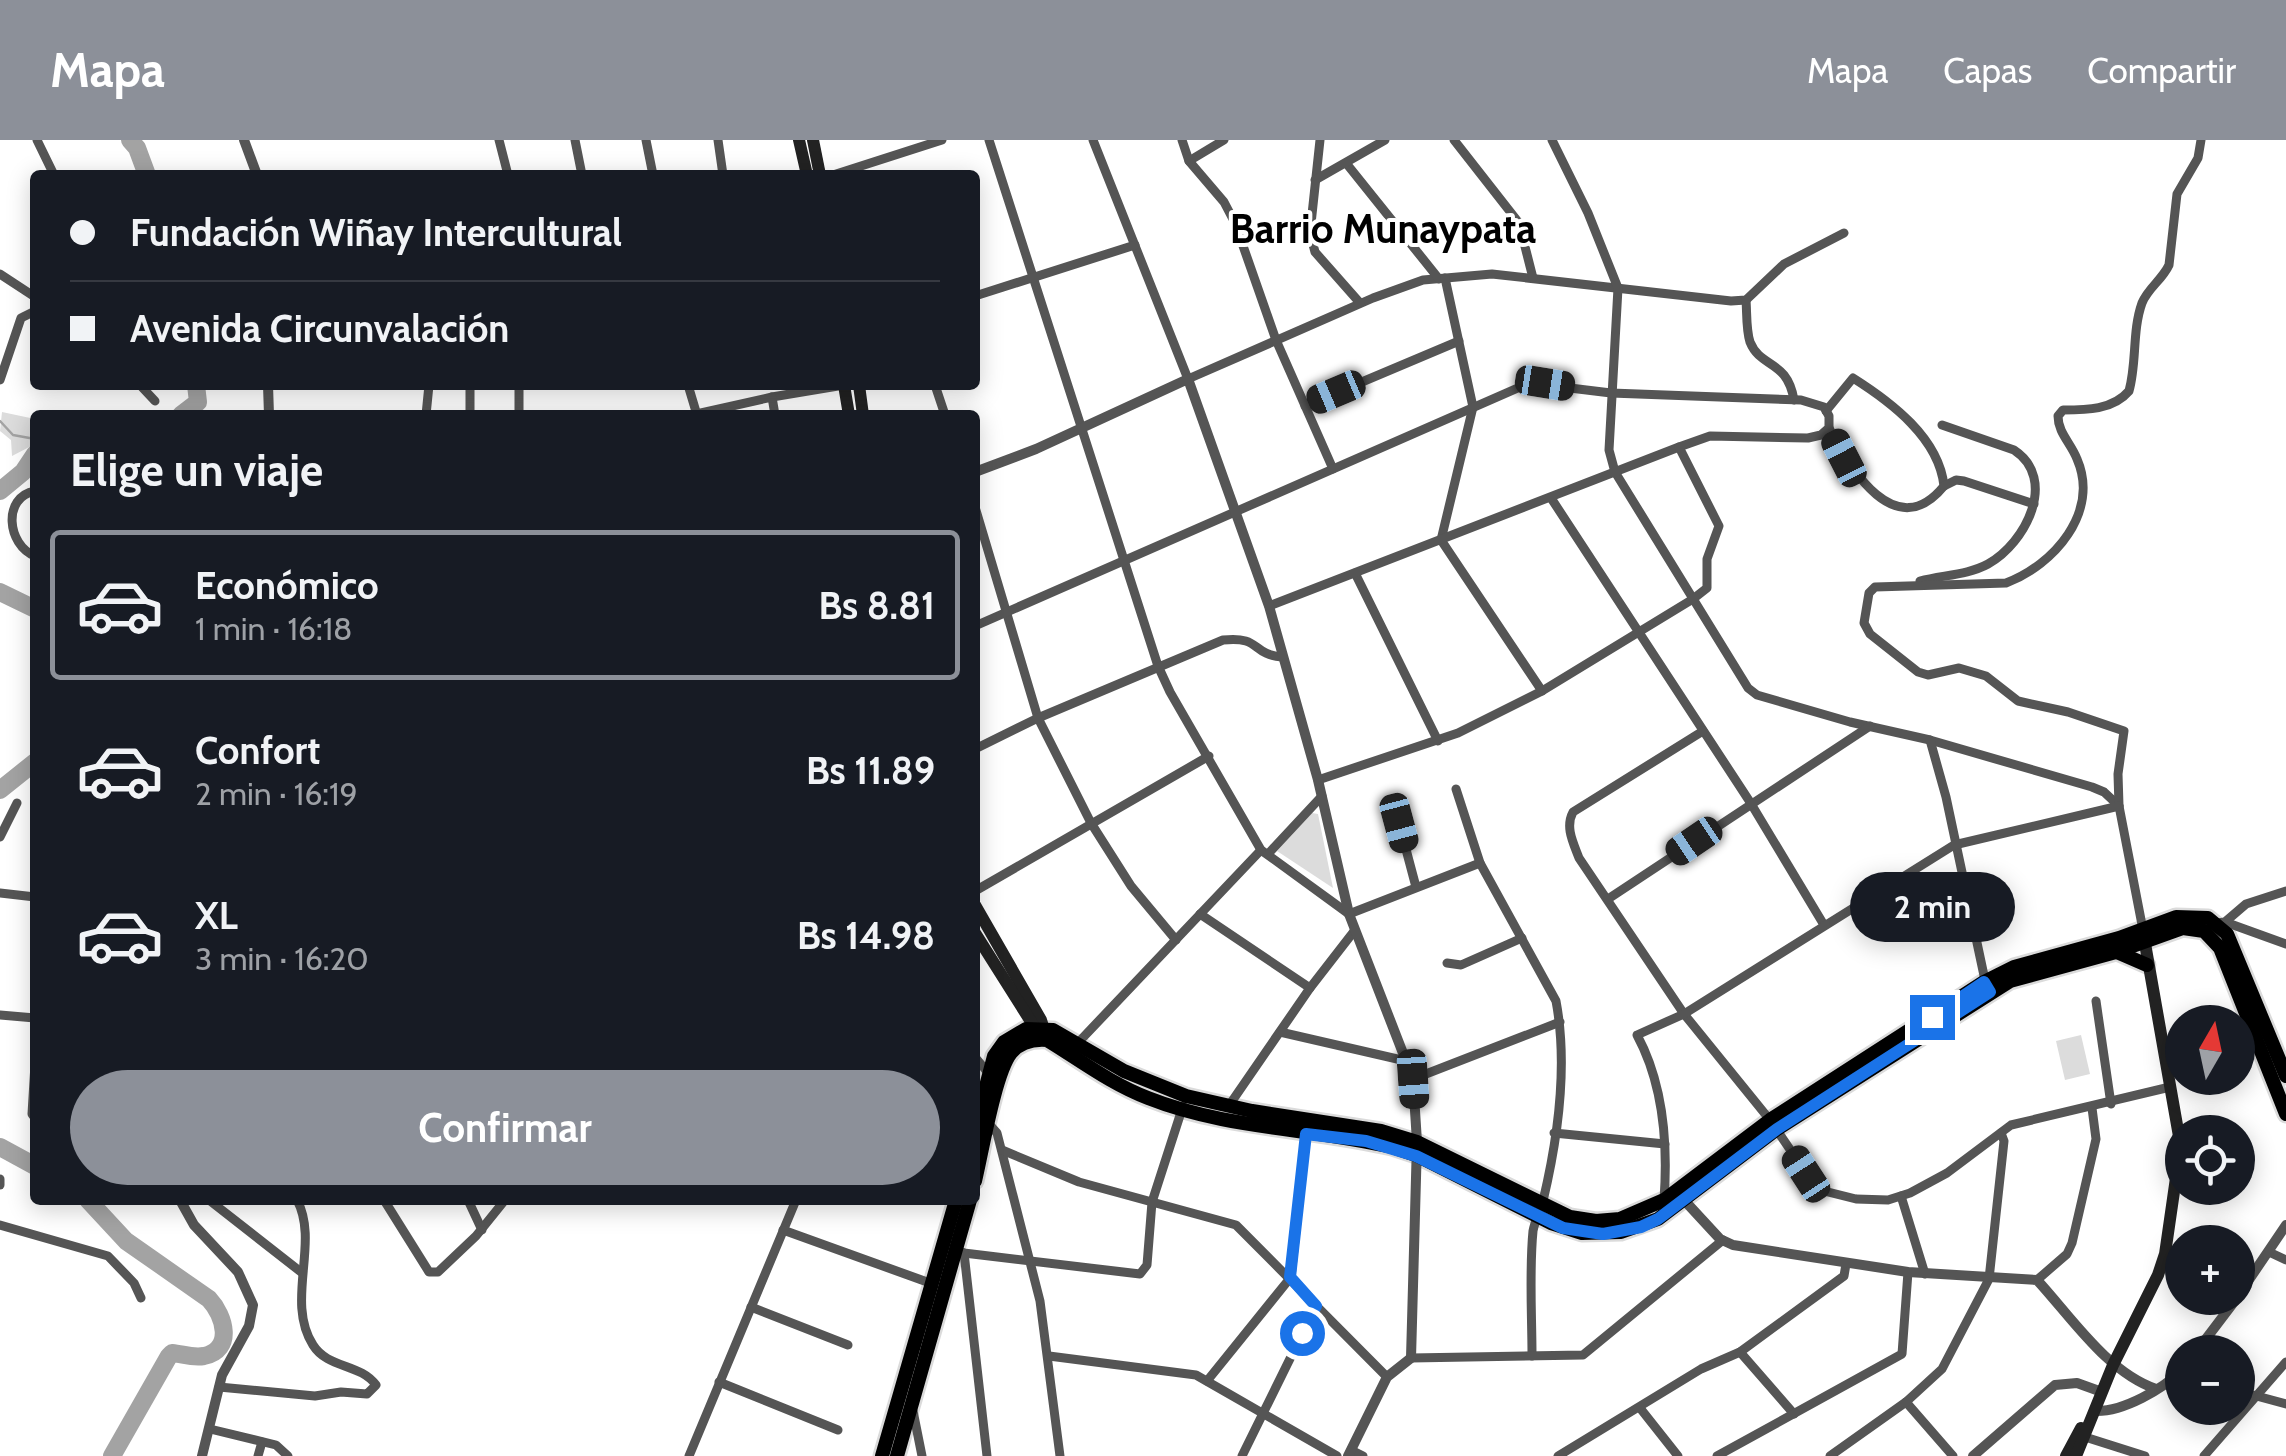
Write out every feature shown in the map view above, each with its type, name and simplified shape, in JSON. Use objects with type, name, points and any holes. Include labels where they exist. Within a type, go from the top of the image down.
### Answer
[{"type":"highway","points":[[2197,922],[2220,948],[2251,1005]]},
{"type":"highway","points":[[1184,1102],[1228,1107],[1366,1141],[1416,1149],[1582,1233],[1621,1232],[1658,1219],[1682,1195],[1773,1124],[2029,962],[2197,922],[2221,923],[2234,944],[2253,1005]]},
{"type":"highway","points":[[1987,987],[2116,952],[2144,936]]},
{"type":"highway","points":[[2116,952],[2147,965]]},
{"type":"highway","points":[[2255,1013],[2286,1076]]},
{"type":"highway","points":[[2255,1013],[2286,1114]]},
{"type":"highway","points":[[980,1119],[995,1076],[1020,1044],[1041,1034],[1073,1048],[1126,1088],[1307,1127]]},
{"type":"highway","points":[[1539,1211],[1596,1222],[1639,1213],[1682,1195]]},
{"type":"highway","points":[[897,1456],[901,1417],[949,1205]]},
{"type":"highway","points":[[882,1456],[901,1417],[912,1404],[960,1251],[969,1205]]},
{"type":"main road","points":[[799,140],[806,170]]},
{"type":"main road","points":[[812,140],[819,170]]},
{"type":"main road","points":[[980,916],[1041,1034]]},
{"type":"main road","points":[[2144,936],[2165,1060]]},
{"type":"main road","points":[[980,941],[1041,1034]]},
{"type":"main road","points":[[2169,1225],[2180,1142],[2171,1095]]},
{"type":"main road","points":[[2076,1456],[2113,1365],[2153,1290],[2165,1254]]},
{"type":"main road","points":[[2066,1456],[2085,1420],[2095,1411]]},
{"type":"street","points":[[37,140],[52,170]]},
{"type":"street","points":[[244,140],[255,170]]},
{"type":"street","points":[[499,140],[507,170]]},
{"type":"street","points":[[575,140],[581,170]]},
{"type":"street","points":[[646,140],[652,170]]},
{"type":"street","points":[[718,140],[723,170]]},
{"type":"street","points":[[864,170],[942,140]]},
{"type":"street","points":[[989,140],[1158,666],[1264,852],[1348,914]]},
{"type":"street","points":[[1093,140],[1188,378],[1269,606],[1318,780],[1348,914],[1413,1079],[1416,1149],[1411,1358]]},
{"type":"street","points":[[1182,140],[1189,161],[1224,202],[1235,223],[1276,340],[1333,468]]},
{"type":"street","points":[[1189,161],[1224,140]]},
{"type":"street","points":[[1320,140],[1310,233],[1315,252],[1360,303]]},
{"type":"street","points":[[1316,180],[1385,140]]},
{"type":"street","points":[[1454,140],[1519,223],[1533,278]]},
{"type":"street","points":[[1552,140],[1588,213],[1618,288],[1609,450],[1615,472],[1748,688],[1756,695],[2092,787],[2119,806]]},
{"type":"street","points":[[2144,936],[2119,806],[2118,774],[2124,731],[2068,712],[2018,701],[1986,676],[1959,668],[1918,672],[1870,634],[1864,623],[1869,592],[1874,587],[2006,582],[2026,576],[2072,532],[2082,479],[2078,460],[2061,431],[2058,416],[2063,410],[2108,406],[2129,390],[2140,309],[2147,292],[2169,265],[2177,194],[2198,158],[2202,140]]},
{"type":"street","points":[[1346,162],[1442,279],[1473,407],[1441,540],[1542,691]]},
{"type":"street","points":[[980,470],[1360,303],[1423,280],[1492,274],[1746,300],[1784,264],[1844,233]]},
{"type":"street","points":[[980,294],[1135,245]]},
{"type":"street","points":[[0,274],[30,294]]},
{"type":"street","points":[[1746,300],[1749,340],[1757,352],[1781,368],[1791,382],[1794,400]]},
{"type":"street","points":[[0,380],[22,318],[30,314]]},
{"type":"street","points":[[1306,406],[1458,341]]},
{"type":"street","points":[[1826,411],[1853,378],[1895,406],[1930,448],[1942,471],[1944,486]]},
{"type":"street","points":[[980,624],[1529,383],[1611,394],[1814,402],[1826,411],[1829,428],[1844,458],[1886,504],[1924,504],[1956,480],[2034,504]]},
{"type":"street","points":[[145,390],[155,401]]},
{"type":"street","points":[[716,410],[814,390]]},
{"type":"street","points":[[772,397],[773,410]]},
{"type":"street","points":[[1903,586],[1986,566],[2008,548],[2034,504],[2035,478],[2024,456],[1942,426]]},
{"type":"street","points":[[1269,606],[1710,436],[1808,438],[1829,428]]},
{"type":"street","points":[[1318,780],[1438,741],[1542,691],[1706,588],[1707,559],[1719,526],[1679,447]]},
{"type":"street","points":[[30,493],[19,497],[14,506],[12,534],[19,547],[30,553]]},
{"type":"street","points":[[1552,498],[1750,802],[1824,925]]},
{"type":"street","points":[[980,523],[1038,718],[1091,823],[1131,886],[1176,940]]},
{"type":"street","points":[[1356,573],[1438,741]]},
{"type":"street","points":[[980,747],[1223,640],[1242,638],[1252,641],[1267,656],[1282,657]]},
{"type":"street","points":[[1608,899],[1870,726]]},
{"type":"street","points":[[1703,731],[1573,812],[1570,830],[1578,858],[1684,1014],[1773,1124],[1806,1174],[1824,1191],[1872,1201],[1901,1196],[1947,1173],[2011,1125],[2165,1088]]},
{"type":"street","points":[[1930,740],[1987,987]]},
{"type":"street","points":[[980,888],[1209,756]]},
{"type":"street","points":[[1456,789],[1480,863],[1556,1001],[1560,1022],[1563,1045],[1554,1133],[1534,1230],[1532,1356]]},
{"type":"street","points":[[1073,1048],[1200,914],[1322,796]]},
{"type":"street","points":[[0,836],[17,803]]},
{"type":"street","points":[[1664,1200],[1664,1120],[1637,1035],[1684,1014],[1954,844],[2119,806]]},
{"type":"street","points":[[1399,823],[1416,888]]},
{"type":"street","points":[[1348,914],[1480,863]]},
{"type":"street","points":[[2221,923],[2246,904],[2286,891]]},
{"type":"street","points":[[0,893],[30,896]]},
{"type":"street","points":[[1200,914],[1310,988]]},
{"type":"street","points":[[2221,923],[2286,944]]},
{"type":"street","points":[[1228,1107],[1354,930]]},
{"type":"street","points":[[1447,962],[1461,965],[1522,938]]},
{"type":"street","points":[[2096,1000],[2111,1104]]},
{"type":"street","points":[[0,1016],[30,1018]]},
{"type":"street","points":[[1413,1079],[1560,1022]]},
{"type":"street","points":[[1280,1032],[1406,1061]]},
{"type":"street","points":[[980,1062],[995,1076]]},
{"type":"street","points":[[988,1456],[960,1251],[1140,1274],[1147,1265],[1152,1202],[1184,1102]]},
{"type":"street","points":[[1682,1195],[1722,1240],[1908,1272],[2038,1280],[2067,1254],[2072,1243],[2096,1139],[2092,1108]]},
{"type":"street","points":[[980,1126],[997,1133],[1030,1258],[1049,1356],[1060,1456]]},
{"type":"street","points":[[1207,1381],[1290,1277],[1307,1127]]},
{"type":"street","points":[[1554,1133],[1666,1144]]},
{"type":"street","points":[[1830,1456],[1906,1402],[1942,1369],[1989,1279],[2004,1140],[2001,1133]]},
{"type":"street","points":[[1002,1150],[1079,1182],[1236,1224],[1386,1377]]},
{"type":"street","points":[[1901,1196],[1925,1274]]},
{"type":"street","points":[[183,1205],[194,1225],[238,1272],[253,1304],[250,1326],[228,1362],[219,1387],[202,1456]]},
{"type":"street","points":[[215,1205],[301,1272]]},
{"type":"street","points":[[219,1387],[316,1396],[341,1392],[367,1394],[376,1385],[363,1372],[331,1363],[310,1341],[301,1272],[306,1243],[298,1205]]},
{"type":"street","points":[[387,1205],[430,1272],[438,1272],[482,1230],[501,1205]]},
{"type":"street","points":[[470,1205],[482,1230]]},
{"type":"street","points":[[689,1456],[794,1205]]},
{"type":"street","points":[[0,1224],[108,1256],[134,1282],[141,1298]]},
{"type":"street","points":[[2255,1273],[2286,1225]]},
{"type":"street","points":[[783,1230],[930,1283]]},
{"type":"street","points":[[1363,1456],[1349,1453],[1386,1377],[1411,1358],[1574,1357],[1589,1351],[1722,1240]]},
{"type":"street","points":[[2269,1252],[2286,1260]]},
{"type":"street","points":[[1558,1456],[1701,1369],[1740,1352],[1844,1276],[1846,1264]]},
{"type":"street","points":[[1718,1456],[1734,1451],[1902,1354],[1908,1272]]},
{"type":"street","points":[[2038,1280],[2113,1365],[2156,1389]]},
{"type":"street","points":[[1242,1456],[1316,1306]]},
{"type":"street","points":[[751,1307],[848,1345]]},
{"type":"street","points":[[1740,1352],[1794,1414]]},
{"type":"street","points":[[1049,1356],[1196,1374],[1337,1456]]},
{"type":"street","points":[[2204,1456],[2286,1362]]},
{"type":"street","points":[[720,1382],[838,1430]]},
{"type":"street","points":[[1972,1456],[2056,1386],[2077,1382],[2102,1392]]},
{"type":"street","points":[[2095,1411],[2108,1412],[2165,1383]]},
{"type":"street","points":[[2255,1396],[2286,1404]]},
{"type":"street","points":[[1906,1402],[1953,1456]]},
{"type":"street","points":[[912,1404],[922,1456]]},
{"type":"street","points":[[1640,1408],[1678,1456]]},
{"type":"street","points":[[210,1429],[276,1444],[288,1456]]},
{"type":"street","points":[[2085,1437],[2145,1456]]},
{"type":"street","points":[[258,1456],[262,1442]]},
{"type":"shaded area","points":[[2,412],[30,418],[30,447],[12,456],[11,440],[0,431]]},
{"type":"shaded area","points":[[1312,813],[1318,814],[1333,888],[1277,851]]},
{"type":"shaded area","points":[[2081,1035],[2090,1074],[2065,1080],[2056,1041]]},
{"type":"waterway","points":[[130,140],[145,170]]},
{"type":"waterway","points":[[188,410],[198,402],[197,390]]},
{"type":"waterway","points":[[0,421],[13,435],[30,438]]},
{"type":"waterway","points":[[0,491],[30,462]]},
{"type":"waterway","points":[[0,592],[30,607]]},
{"type":"waterway","points":[[0,790],[30,766]]},
{"type":"waterway","points":[[25,770],[30,770]]},
{"type":"waterway","points":[[0,1147],[30,1163]]},
{"type":"waterway","points":[[93,1205],[126,1241],[209,1299],[224,1332],[220,1347],[213,1353],[169,1356],[112,1456]]},
{"type":"district","name":"Barrio Munaypata","points":[[1383,228]]},
{"type":"route","points":[[1302,1333],[1316,1306],[1290,1277],[1306,1134],[1392,1147],[1563,1228],[1582,1233],[1621,1232],[1658,1219],[1777,1129],[1990,992],[1984,982],[1932,1017]]}]
